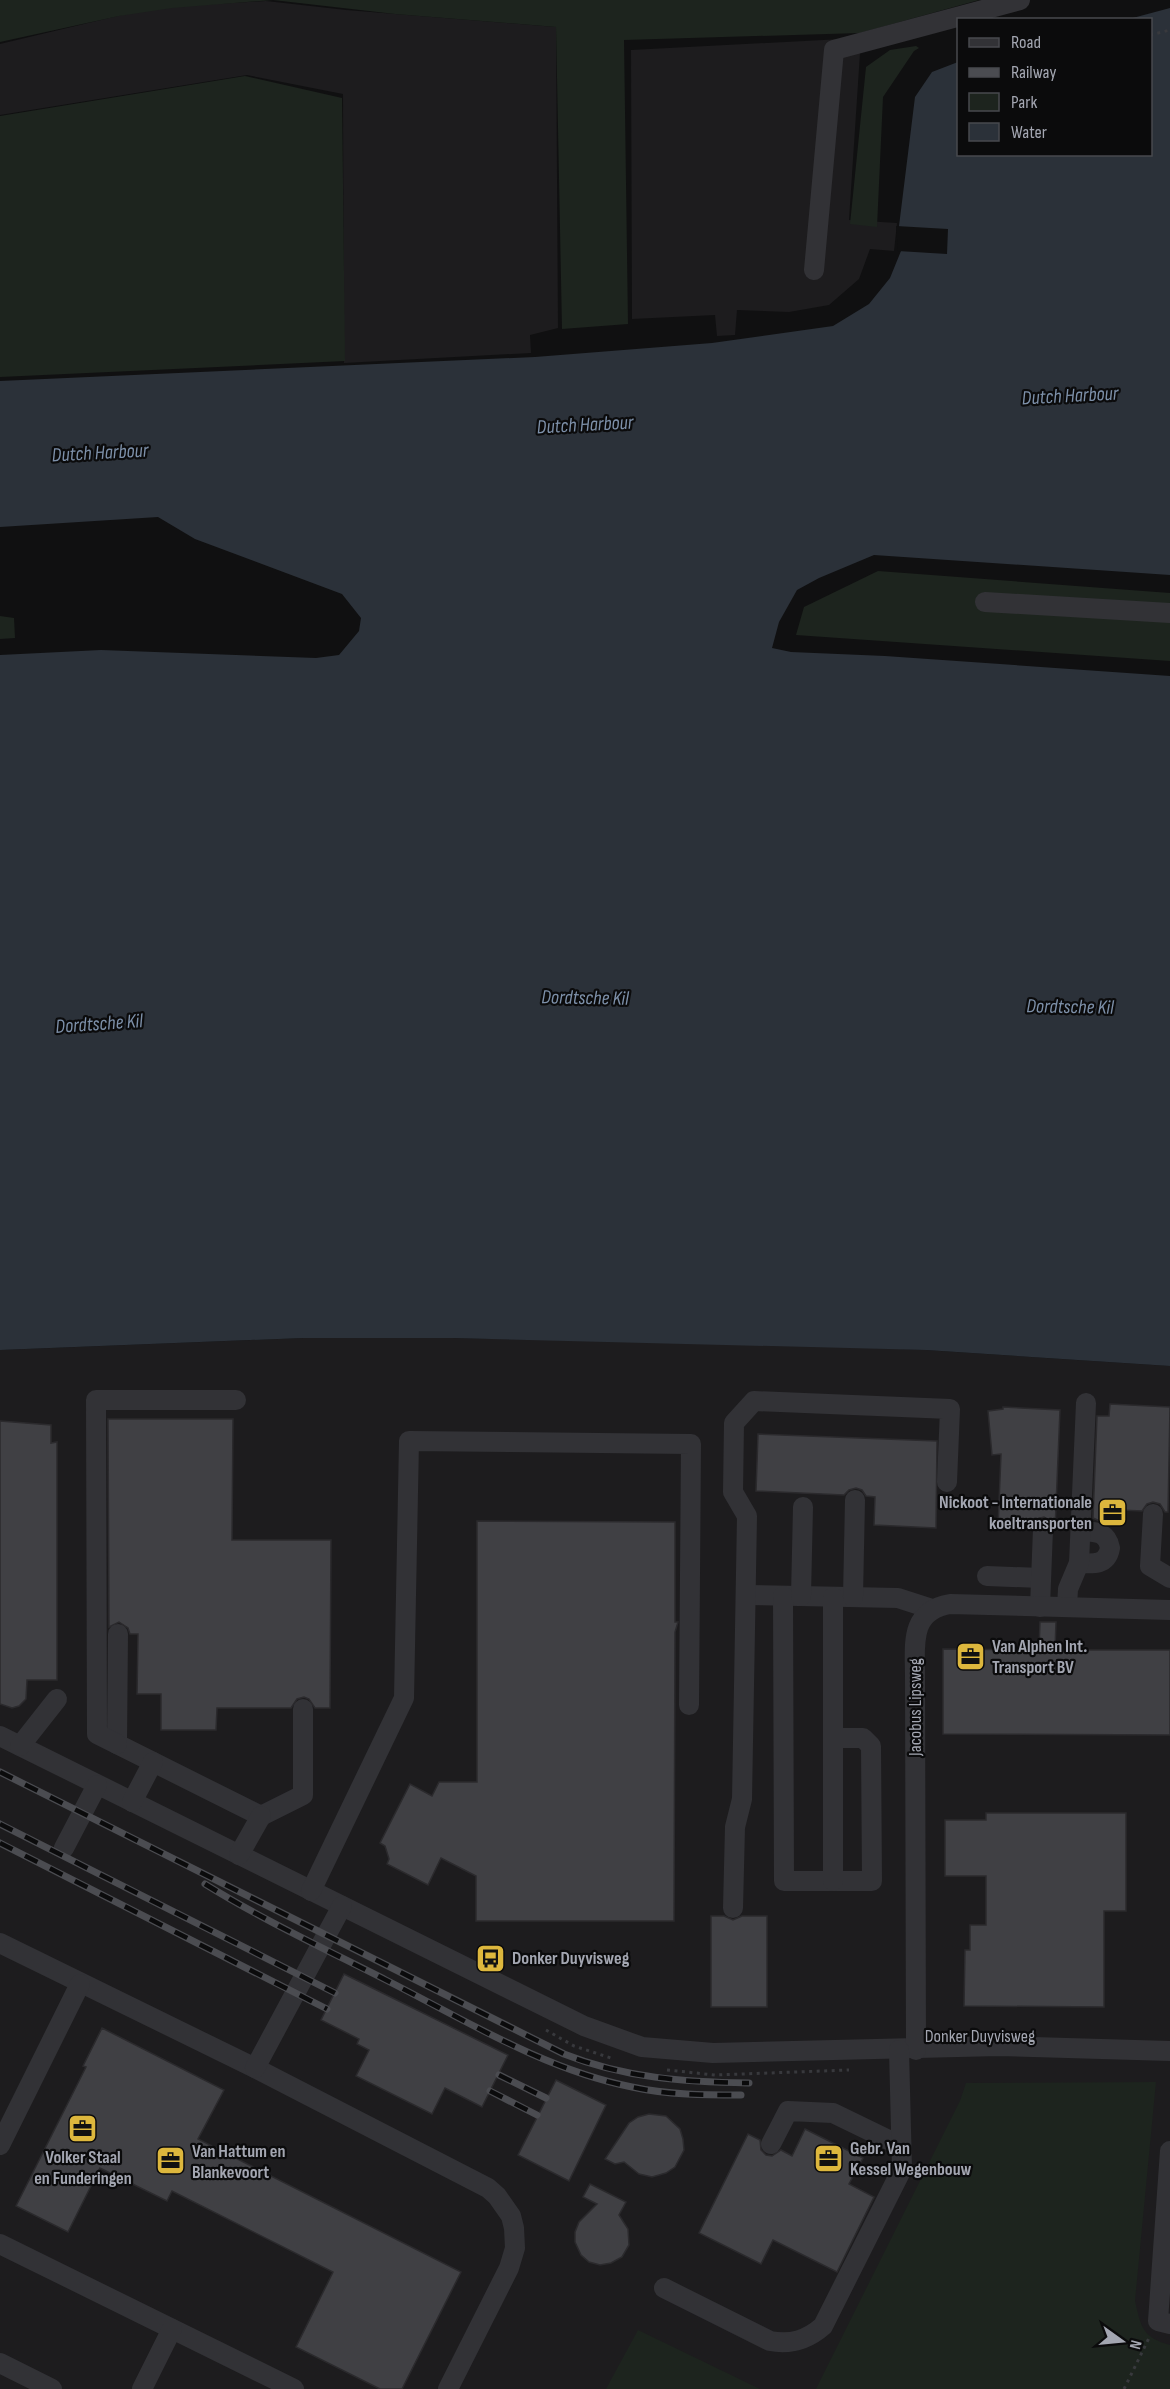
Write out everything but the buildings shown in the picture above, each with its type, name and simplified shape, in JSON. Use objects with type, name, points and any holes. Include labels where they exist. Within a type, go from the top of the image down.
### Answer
[{"type":"street","points":[[814,270],[834,50],[1020,0]]},
{"type":"street","points":[[985,602],[1170,613]]},
{"type":"street","points":[[236,1400],[96,1400],[97,1734],[261,1816]]},
{"type":"street","points":[[733,1908],[735,1827],[742,1798],[747,1516],[733,1492],[735,1423],[754,1401],[950,1409],[947,1482]]},
{"type":"street","points":[[1067,1607],[1068,1589],[1079,1563],[1086,1403]]},
{"type":"street","points":[[311,1891],[404,1698],[410,1441],[691,1444],[689,1705]]},
{"type":"street","points":[[853,1597],[855,1500]]},
{"type":"street","points":[[803,1507],[792,1596],[784,1881],[872,1881],[871,1746],[863,1738],[833,1738]]},
{"type":"street","points":[[1153,1514],[1150,1566],[1170,1578]]},
{"type":"street","points":[[1040,1606],[1044,1529]]},
{"type":"street","points":[[1079,1563],[1101,1562],[1106,1559],[1110,1548],[1106,1537],[1101,1533],[1081,1532]]},
{"type":"street","points":[[987,1576],[1041,1578]]},
{"type":"street","points":[[746,1595],[898,1598],[932,1609],[950,1604],[1170,1610]]},
{"type":"street","points":[[833,1597],[833,1881]]},
{"type":"street","name":"Jacobus Lipsweg","points":[[664,2288],[770,2341],[790,2343],[808,2337],[816,2332],[828,2318],[902,2169],[908,2050],[915,1638],[920,1621],[932,1609]]},
{"type":"street","points":[[117,1744],[118,1634]]},
{"type":"street","points":[[20,1746],[57,1699]]},
{"type":"street","points":[[239,1855],[261,1816],[303,1795],[303,1709]]},
{"type":"street","name":"Donker Duyvisweg","points":[[0,1736],[584,2026],[642,2047],[714,2053],[999,2046],[1170,2051]]},
{"type":"street","points":[[132,1802],[153,1762]]},
{"type":"street","points":[[64,1848],[97,1785]]},
{"type":"street","points":[[255,2068],[342,1906]]},
{"type":"street","points":[[0,1943],[255,2068],[488,2188],[505,2205],[514,2228],[515,2248],[513,2258],[448,2389]]},
{"type":"street","points":[[0,2145],[80,1984]]},
{"type":"street","points":[[771,2144],[788,2111],[833,2113],[902,2146]]},
{"type":"street","points":[[1164,2322],[1170,2151]]},
{"type":"street","points":[[0,2244],[294,2389]]},
{"type":"street","points":[[142,2389],[172,2329]]},
{"type":"street","points":[[0,2363],[52,2389]]},
{"type":"path","points":[[1152,34],[1170,30]]},
{"type":"path","points":[[1124,2389],[1164,2322]]},
{"type":"shaded area","points":[[266,1],[346,10],[556,27],[558,328],[530,335],[531,353],[344,363],[343,94],[247,75],[0,115],[0,44],[151,8]]},
{"type":"shaded area","points":[[861,38],[849,220],[897,223],[894,251],[870,249],[859,279],[829,305],[789,312],[737,310],[735,335],[717,336],[715,315],[632,319],[631,50]]},
{"type":"shaded area","points":[[303,1338],[453,1338],[799,1345],[926,1350],[1170,1366],[1170,2389],[0,2389],[0,1350]]},
{"type":"green space","points":[[0,0],[273,0],[172,8],[119,16],[0,42]]},
{"type":"green space","points":[[273,0],[979,0],[860,33],[624,40],[628,324],[562,329],[556,27],[395,14]]},
{"type":"green space","points":[[916,46],[919,48],[914,51],[883,97],[877,227],[850,224],[866,67],[890,50]]},
{"type":"green space","points":[[245,76],[342,98],[345,361],[0,377],[0,116]]},
{"type":"green space","points":[[878,571],[1170,593],[1170,661],[796,635],[804,607]]},
{"type":"green space","points":[[0,616],[14,618],[15,638],[0,639]]},
{"type":"green space","points":[[1156,2082],[1135,2301],[1144,2330],[1154,2338],[1170,2345],[1170,2389],[816,2389],[960,2101],[966,2083]]},
{"type":"green space","points":[[638,2330],[760,2389],[606,2389]]},
{"type":"water","points":[[1170,8],[1170,575],[874,555],[819,578],[797,590],[779,622],[772,648],[791,652],[885,656],[1170,676],[1170,1366],[926,1350],[453,1338],[303,1338],[0,1350],[0,655],[101,650],[316,658],[339,655],[359,631],[361,618],[342,594],[195,539],[158,517],[0,527],[0,381],[535,357],[712,343],[833,326],[869,304],[890,278],[901,251],[899,226],[915,97],[932,72],[957,62],[957,156],[1152,156],[1152,18],[1133,18]]},
{"type":"pier","points":[[896,226],[948,229],[947,254],[898,251]]},
{"type":"railway","points":[[0,1772],[564,2054],[609,2069],[655,2077],[749,2083]]},
{"type":"railway","points":[[0,1824],[335,1993]]},
{"type":"railway","points":[[0,1843],[327,2009]]},
{"type":"railway","points":[[205,1884],[272,1922],[476,2027],[568,2069],[600,2079],[659,2092],[741,2095]]},
{"type":"railway","points":[[499,2075],[546,2098]]},
{"type":"railway","points":[[490,2091],[537,2115]]},
{"type":"place","name":"Nickoot - Internationale koeltransporten","points":[[1113,1512]]},
{"type":"place","name":"Van Alphen Int. Transport BV","points":[[971,1656]]},
{"type":"place","name":"Donker Duyvisweg","points":[[491,1958]]},
{"type":"place","name":"Volker Staal en Funderingen","points":[[83,2128]]},
{"type":"place","name":"Gebr. Van Kessel Wegenbouw","points":[[829,2158]]},
{"type":"place","name":"Van Hattum en Blankevoort","points":[[171,2161]]},
{"type":"water label","name":"Dutch Harbour","points":[[1070,396]]},
{"type":"water label","name":"Dutch Harbour","points":[[585,425]]},
{"type":"water label","name":"Dutch Harbour","points":[[100,453]]},
{"type":"water label","name":"Dordtsche Kil","points":[[585,998]]},
{"type":"water label","name":"Dordtsche Kil","points":[[1070,1007]]},
{"type":"water label","name":"Dordtsche Kil","points":[[99,1024]]}]
